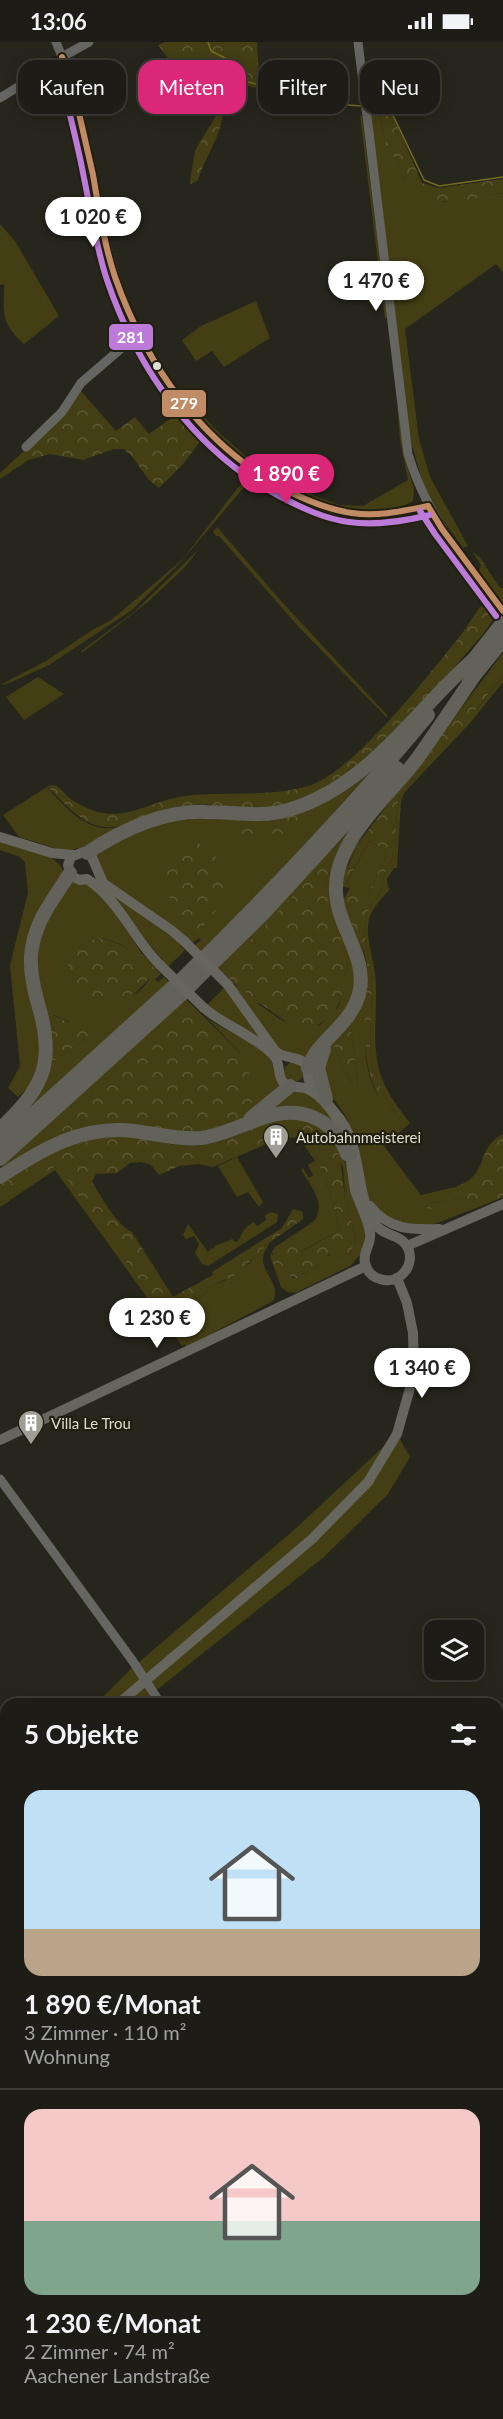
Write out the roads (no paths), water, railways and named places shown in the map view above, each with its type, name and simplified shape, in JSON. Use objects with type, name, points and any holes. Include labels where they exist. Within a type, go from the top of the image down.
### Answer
[{"type":"highway","points":[[206,963],[400,750],[474,659],[502,615]]},
{"type":"highway","points":[[0,1159],[206,963],[262,915],[408,756],[503,640]]},
{"type":"highway","points":[[0,1129],[31,1097],[44,1067],[45,1032],[33,982],[32,955],[40,920],[74,862],[113,836],[171,816],[205,812],[269,814],[287,811],[326,796],[341,788],[370,764],[452,678],[474,659]]},
{"type":"highway","points":[[308,1073],[314,1055],[353,1009],[360,984],[357,960],[339,910],[336,894],[336,879],[340,862],[356,833],[415,761],[474,676]]},
{"type":"highway","points":[[0,1144],[181,987]]},
{"type":"highway","points":[[326,1099],[319,1080],[318,1064],[333,1034]]},
{"type":"highway","points":[[240,1126],[293,1087]]},
{"type":"highway","points":[[0,1177],[47,1147],[85,1133],[119,1130],[192,1138],[221,1134],[276,1113],[302,1113],[321,1121],[330,1127],[342,1142],[347,1154],[350,1155]]},
{"type":"main road","points":[[0,837],[74,862],[94,860],[95,869],[103,883],[171,930],[228,985],[241,1000],[269,1044],[280,1055],[300,1060],[343,1121],[350,1136],[363,1194],[375,1224],[388,1235]]},
{"type":"main road","points":[[74,862],[76,879],[87,879],[104,892],[145,950],[204,1008],[264,1048],[275,1058],[281,1068],[282,1080],[293,1087],[312,1092],[331,1111],[342,1129],[350,1155],[356,1193],[370,1229],[369,1244]]},
{"type":"main road","points":[[87,879],[95,869]]},
{"type":"main road","points":[[281,1068],[290,1059]]},
{"type":"main road","points":[[293,1087],[304,1083],[308,1073]]},
{"type":"main road","points":[[363,1194],[378,1216],[394,1226],[412,1230],[446,1229]]},
{"type":"main road","points":[[407,1246],[503,1204]]},
{"type":"main road","points":[[388,1235],[399,1238],[407,1246],[410,1257],[409,1265],[405,1272],[397,1278],[378,1279],[366,1266],[365,1252],[369,1244],[378,1236],[388,1235]]},
{"type":"main road","points":[[0,1440],[366,1266]]},
{"type":"main road","points":[[125,1698],[312,1539],[368,1482],[397,1434],[414,1374],[413,1334],[397,1278]]},
{"type":"street","points":[[56,42],[64,60]]},
{"type":"street","points":[[65,60],[90,42]]},
{"type":"street","points":[[358,45],[404,429],[416,481],[442,529],[502,615]]},
{"type":"street","points":[[0,98],[18,87]]},
{"type":"street","points":[[79,114],[110,256],[120,290],[139,333],[182,403],[210,433],[257,474],[313,503],[359,514],[405,511],[428,506]]},
{"type":"street","points":[[26,447],[63,412],[81,383],[139,333]]},
{"type":"street","points":[[0,1479],[158,1698]]},
{"type":"waterway","points":[[208,42],[211,51],[231,61],[235,73],[248,82],[298,94],[322,103],[360,106]]},
{"type":"waterway","points":[[392,114],[424,180],[439,186],[503,177]]},
{"type":"place","name":"Autobahnmeisterei","points":[[276,1160]]},
{"type":"place","name":"Villa Le Trou","points":[[31,1446]]}]
